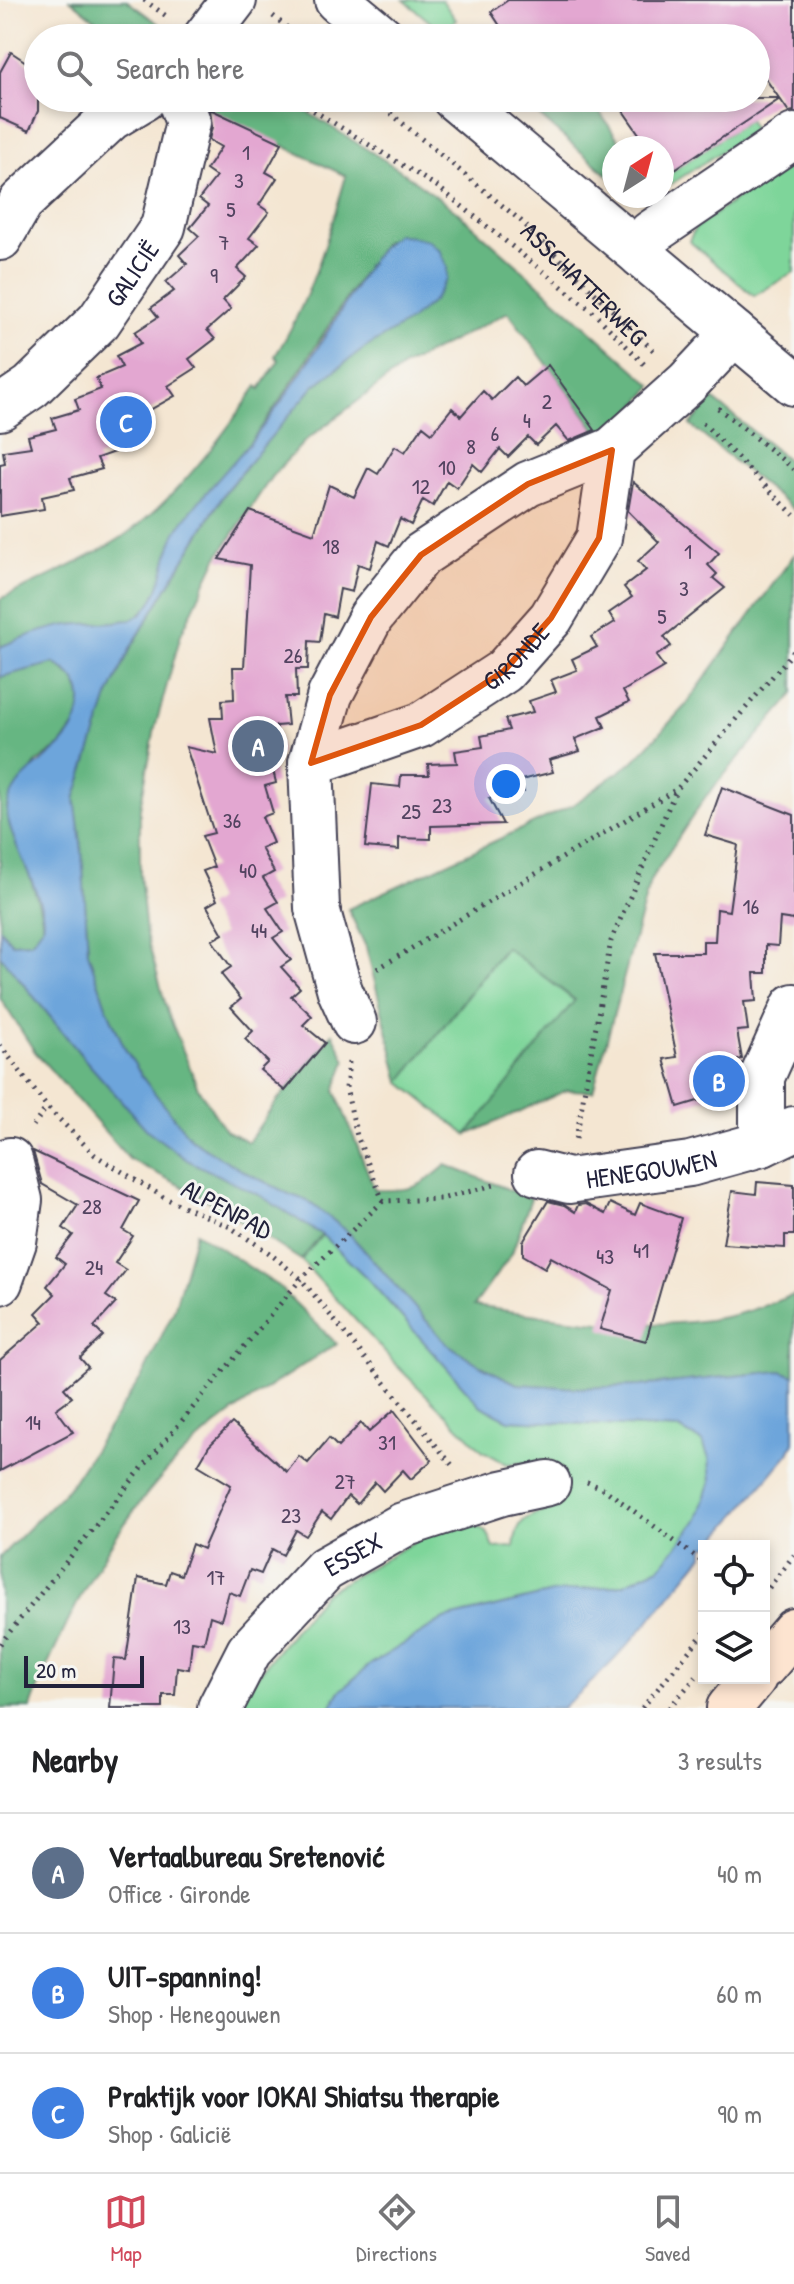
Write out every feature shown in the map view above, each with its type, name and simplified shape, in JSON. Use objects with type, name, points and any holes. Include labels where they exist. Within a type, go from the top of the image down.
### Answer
[{"type":"main road","points":[[770,1659],[794,1631]]},
{"type":"main road","points":[[729,1708],[749,1684]]},
{"type":"street","points":[[337,0],[366,24]]},
{"type":"street","points":[[224,24],[250,5]]},
{"type":"street","points":[[0,238],[21,202],[121,112]]},
{"type":"street","name":"GALICIË","points":[[0,408],[31,387],[99,321],[163,227],[188,122],[184,112]]},
{"type":"street","name":"ASSCHATTERWEG","points":[[471,112],[794,383]]},
{"type":"street","points":[[642,256],[651,233],[794,136]]},
{"type":"street","points":[[347,1006],[317,908],[311,763],[330,695],[371,617],[421,555],[528,484],[612,450],[680,389],[734,333]]},
{"type":"street","name":"GIRONDE","points":[[311,763],[421,725],[504,671],[551,618],[599,538],[612,450]]},
{"type":"street","name":"HENEGOUWEN","points":[[553,1177],[690,1164],[778,1136],[762,1077],[794,1006]]},
{"type":"street","points":[[0,1163],[10,1160],[20,1200],[14,1242],[0,1282]]},
{"type":"street","name":"ESSEX","points":[[220,1708],[249,1651],[325,1569],[403,1525],[480,1500],[548,1483]]},
{"type":"path","points":[[250,5],[279,24]]},
{"type":"path","points":[[316,112],[438,187],[591,310],[680,389],[794,515]]},
{"type":"path","name":"ASSCHATTERWEG","points":[[389,112],[521,221],[680,389],[794,469]]},
{"type":"path","points":[[383,1201],[357,1136],[346,1088],[347,1006],[677,789],[794,651]]},
{"type":"path","points":[[0,1644],[301,1279],[383,1201],[441,1199],[553,1177],[611,941],[677,789]]},
{"type":"path","name":"ALPENPAD","points":[[0,1045],[47,1107],[95,1155],[165,1198],[230,1227],[301,1279],[480,1500]]},
{"type":"path","points":[[548,1483],[564,1479],[596,1486],[698,1558]]},
{"type":"path","points":[[770,1586],[794,1555]]},
{"type":"path","points":[[642,1708],[698,1640]]},
{"type":"path","points":[[669,1708],[698,1674]]},
{"type":"highlighted area","points":[[612,450],[599,538],[551,618],[504,671],[421,725],[311,763],[330,695],[371,617],[421,555],[528,484]]},
{"type":"green space","points":[[71,0],[126,0],[159,24],[101,24]]},
{"type":"green space","points":[[404,0],[442,0],[456,20],[452,24],[432,24]]},
{"type":"green space","points":[[214,112],[307,112],[400,170],[455,210],[653,386],[605,442],[508,312],[404,366],[305,441],[272,476],[217,558],[181,634],[155,728],[140,808],[140,873],[146,934],[168,1013],[198,1088],[225,1130],[248,1142],[333,1033],[346,1061],[335,1090],[375,1190],[414,1187],[446,1165],[531,1198],[512,1253],[474,1306],[602,1322],[667,1324],[730,1316],[794,1295],[794,1376],[780,1371],[640,1386],[577,1388],[517,1384],[481,1366],[446,1343],[347,1231],[306,1200],[243,1171],[192,1140],[145,1081],[125,1049],[106,1006],[88,952],[82,851],[75,799],[108,697],[131,648],[226,491],[314,386],[365,348],[411,320],[447,267],[440,251],[428,240],[385,241],[274,409],[180,527],[155,595],[140,614],[124,621],[63,626],[0,647],[0,599],[74,564],[136,527],[193,470],[257,386],[260,389],[279,360],[275,356],[317,269],[346,176]]},
{"type":"green space","points":[[534,112],[600,112],[616,136],[602,136],[602,170]]},
{"type":"green space","points":[[748,120],[754,130],[674,182],[674,170]]},
{"type":"green space","points":[[794,158],[794,272],[754,296],[689,241],[695,228]]},
{"type":"green space","points":[[713,399],[794,465],[794,510],[690,425]]},
{"type":"green space","points":[[794,555],[794,694],[706,796],[650,881],[593,1091],[567,1090],[467,1135],[575,1000],[505,947],[400,1082],[366,947],[348,909],[573,805],[634,761],[685,706]]},
{"type":"green space","points":[[54,663],[74,678],[82,697],[78,721],[61,745],[37,762],[7,806],[42,918],[42,927],[31,942],[12,943],[0,929],[0,677]]},
{"type":"green space","points":[[506,947],[575,1001],[467,1135],[400,1082]]},
{"type":"green space","points":[[0,955],[87,1062],[187,1160],[261,1196],[322,1235],[301,1260],[201,1196],[129,1159],[35,1052],[0,998]]},
{"type":"green space","points":[[196,1232],[278,1286],[337,1344],[223,1420],[162,1476],[122,1528],[87,1585],[31,1708],[0,1708],[0,1557],[69,1487],[143,1375],[174,1310]]},
{"type":"green space","points":[[322,1235],[367,1278],[481,1406],[509,1420],[679,1429],[703,1442],[709,1459],[711,1481],[698,1519],[660,1567],[622,1585],[552,1593],[445,1619],[371,1664],[340,1691],[330,1708],[235,1708],[240,1697],[323,1594],[440,1527],[462,1522],[479,1527],[488,1534],[494,1548],[514,1547],[518,1530],[525,1520],[553,1509],[557,1487],[552,1461],[507,1464],[483,1451],[399,1368],[301,1260]]},
{"type":"water","points":[[397,234],[428,240],[440,251],[447,267],[447,279],[433,301],[411,320],[365,348],[314,386],[226,490],[131,647],[108,697],[75,799],[82,851],[88,952],[106,1006],[125,1049],[145,1081],[192,1140],[243,1171],[306,1200],[347,1231],[446,1343],[481,1366],[517,1384],[577,1388],[640,1386],[781,1371],[794,1376],[794,1442],[789,1453],[715,1540],[698,1540],[698,1561],[637,1635],[562,1708],[330,1708],[340,1691],[371,1664],[445,1619],[552,1593],[622,1585],[660,1567],[698,1519],[711,1481],[709,1459],[703,1442],[679,1429],[509,1420],[481,1406],[367,1278],[322,1235],[261,1196],[187,1160],[147,1130],[0,955],[0,929],[12,943],[31,942],[42,927],[43,915],[11,831],[8,804],[23,778],[67,738],[79,713],[81,695],[73,678],[54,663],[0,677],[0,647],[55,628],[125,621],[141,614],[156,595],[180,526],[267,421],[316,350],[370,262]]},
{"type":"building","points":[[508,0],[794,0],[794,111],[789,112],[780,99],[770,106],[770,98],[779,98],[770,85],[770,24],[499,24],[491,12]]},
{"type":"building","points":[[11,52],[24,61],[24,112],[38,112],[29,131],[0,118],[0,72]]},
{"type":"building","points":[[210,112],[216,112],[282,143],[266,172],[277,178],[259,205],[269,212],[249,238],[259,245],[237,269],[246,277],[223,300],[231,309],[207,330],[215,339],[189,359],[196,368],[168,386],[175,396],[146,412],[152,422],[122,436],[128,447],[97,458],[102,469],[70,478],[74,490],[42,497],[44,509],[0,516],[0,464],[5,463],[3,451],[31,447],[28,436],[56,429],[52,418],[79,410],[75,399],[101,389],[96,378],[122,367],[116,356],[141,343],[135,332],[158,317],[151,308],[174,291],[166,282],[187,264],[179,255],[199,236],[190,228],[208,206],[199,199],[216,177],[206,170],[221,147],[209,140]]},
{"type":"building","points":[[624,112],[760,112],[674,170],[674,136],[641,136]]},
{"type":"building","points":[[548,365],[595,430],[569,441],[556,426],[536,445],[528,437],[508,457],[500,449],[482,472],[473,464],[457,488],[447,481],[433,506],[423,500],[411,525],[400,519],[389,546],[378,541],[370,568],[358,564],[352,592],[340,589],[335,617],[324,614],[320,642],[309,641],[308,669],[296,669],[297,697],[285,697],[288,725],[276,726],[281,754],[270,756],[276,783],[265,786],[273,813],[262,817],[273,843],[261,848],[274,872],[263,878],[278,902],[267,908],[283,932],[273,938],[291,960],[281,967],[300,988],[291,996],[312,1016],[303,1025],[325,1043],[285,1091],[260,1070],[268,1062],[245,1039],[253,1031],[231,1007],[241,999],[221,974],[231,967],[212,940],[223,934],[207,906],[217,900],[203,871],[214,867],[202,836],[214,833],[186,747],[217,754],[210,718],[223,718],[222,700],[234,699],[233,667],[244,667],[250,565],[219,559],[250,511],[314,534],[329,485],[354,497],[368,468],[378,474],[395,446],[405,452],[423,426],[432,433],[452,408],[461,416],[483,391],[492,400],[515,377],[523,386]]},
{"type":"building","points":[[633,482],[719,553],[708,565],[717,574],[713,578],[725,588],[664,637],[671,646],[656,656],[664,667],[623,691],[629,702],[600,716],[605,727],[575,739],[580,751],[549,760],[553,772],[521,780],[524,792],[489,798],[503,824],[431,826],[431,839],[399,838],[399,850],[365,847],[372,784],[400,787],[401,775],[429,775],[428,764],[457,763],[455,751],[483,747],[481,736],[509,730],[505,719],[533,712],[529,701],[556,692],[551,680],[577,670],[572,659],[597,647],[591,637],[615,622],[609,613],[632,597],[624,587],[646,570],[638,561],[659,542],[628,511]]},
{"type":"building","points":[[722,787],[794,815],[794,920],[780,918],[778,946],[766,945],[766,973],[754,973],[756,1001],[744,1002],[748,1030],[737,1031],[742,1059],[731,1062],[737,1089],[678,1107],[664,1059],[677,1057],[655,953],[703,953],[703,941],[715,941],[717,909],[729,911],[738,845],[705,835]]},
{"type":"building","points":[[33,1151],[139,1201],[123,1230],[133,1236],[115,1263],[126,1270],[106,1296],[116,1303],[94,1327],[103,1336],[80,1358],[88,1367],[64,1388],[72,1397],[56,1409],[73,1432],[0,1471],[0,1360],[44,1322],[36,1313],[55,1294],[47,1286],[65,1264],[56,1257],[73,1235],[63,1228],[78,1205],[42,1184]]},
{"type":"building","points":[[757,1182],[794,1185],[794,1235],[785,1235],[785,1248],[723,1244],[732,1191],[756,1194]]},
{"type":"building","points":[[548,1201],[575,1212],[578,1205],[586,1204],[605,1214],[610,1203],[635,1215],[640,1203],[681,1218],[646,1341],[600,1329],[612,1290],[551,1257],[545,1268],[523,1255],[523,1242]]},
{"type":"building","points":[[394,1410],[432,1460],[411,1479],[403,1470],[383,1491],[375,1482],[357,1504],[348,1496],[331,1519],[322,1512],[306,1536],[296,1530],[283,1555],[272,1549],[261,1574],[250,1570],[240,1596],[229,1592],[221,1620],[210,1616],[204,1643],[192,1641],[189,1669],[177,1667],[175,1695],[163,1695],[163,1708],[110,1708],[114,1659],[126,1660],[138,1578],[166,1584],[170,1571],[181,1575],[192,1544],[203,1549],[231,1485],[198,1465],[209,1446],[232,1423],[287,1472],[299,1456],[308,1463],[329,1438],[338,1447],[361,1423],[369,1432]]},
{"type":"place","name":"Praktijk voor IOKAI Shiatsu therapie","points":[[126,422]]},
{"type":"place","name":"Vertaalbureau Sretenović","points":[[258,746]]},
{"type":"place","name":"UIT-spanning!","points":[[719,1081]]}]
